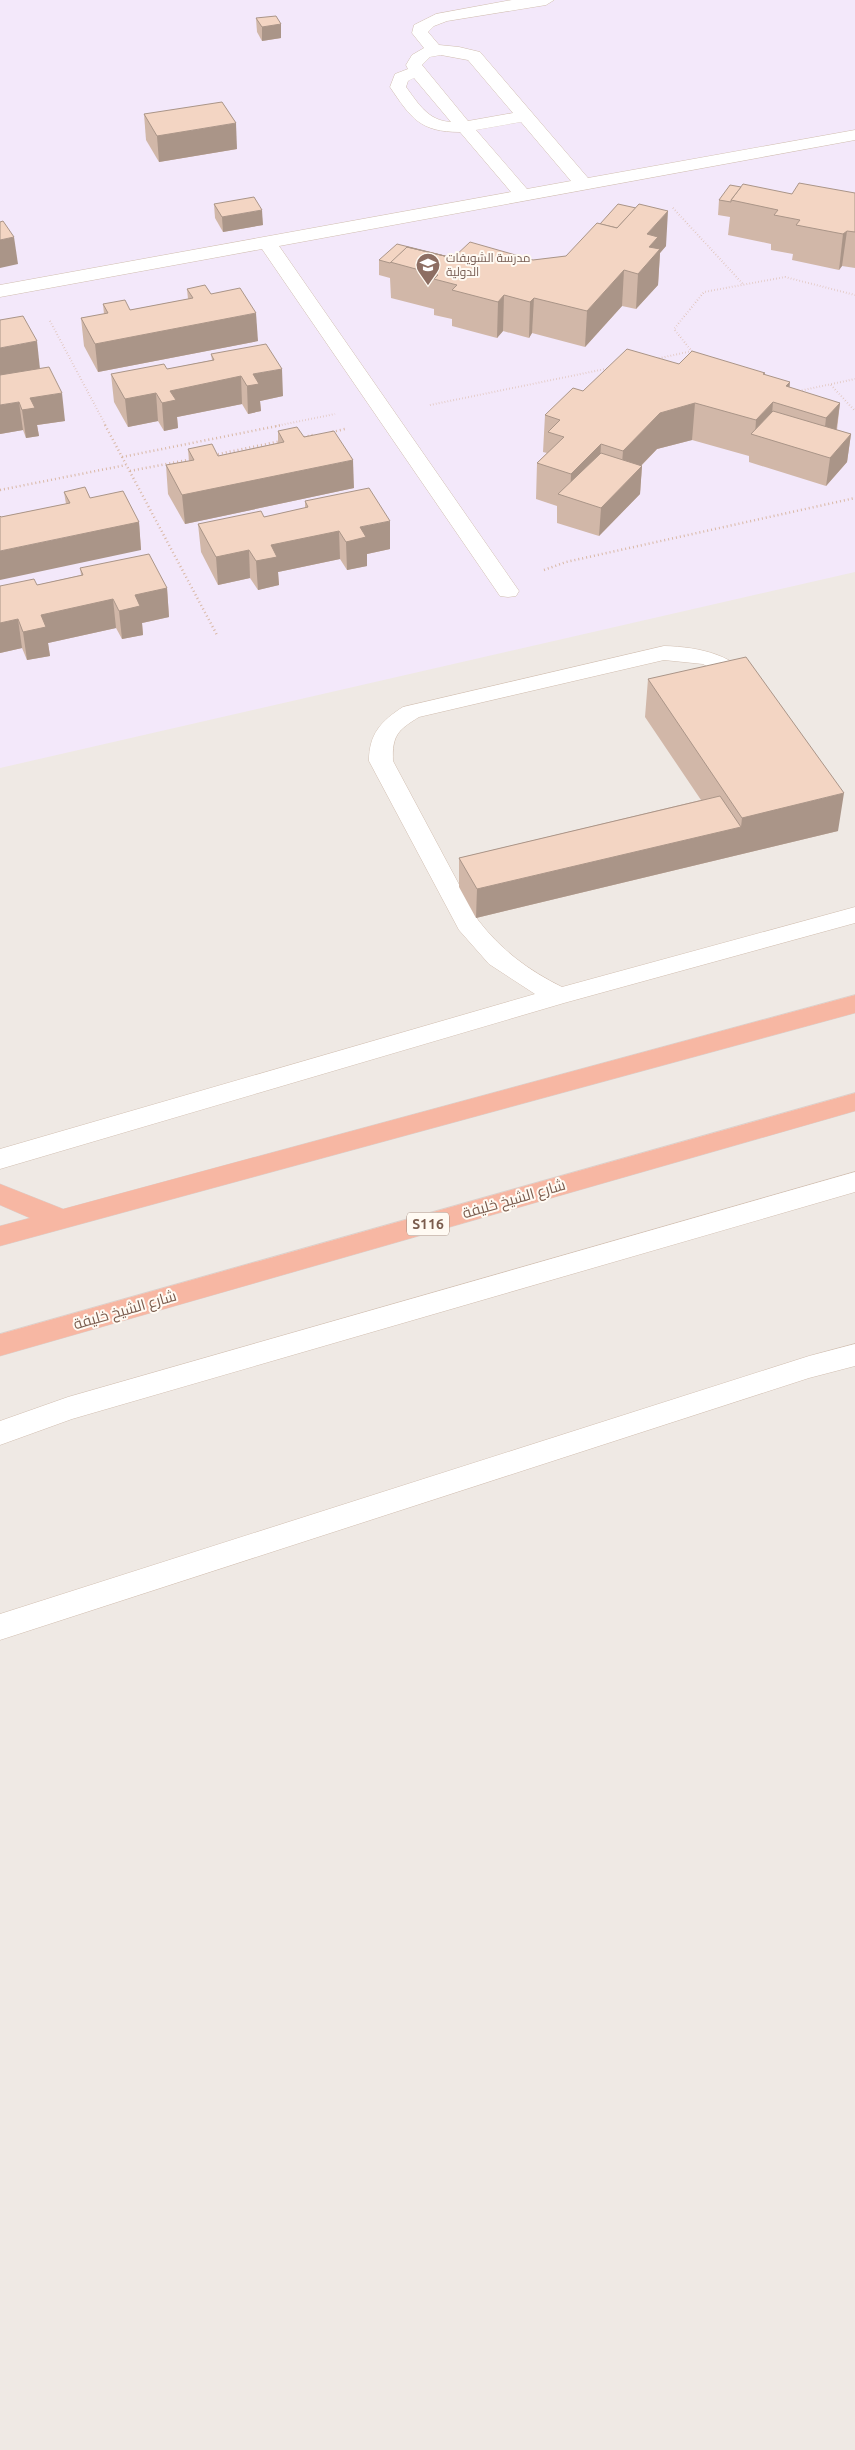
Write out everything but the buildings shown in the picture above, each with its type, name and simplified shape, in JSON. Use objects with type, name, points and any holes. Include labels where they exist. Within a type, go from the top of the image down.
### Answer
[{"type":"highway","points":[[0,1236],[855,1004]]},
{"type":"highway","name":"شارع الشيخ خليفة","points":[[0,1345],[855,1102]]},
{"type":"highway","points":[[0,1194],[61,1219]]},
{"type":"street","points":[[435,51],[420,33],[420,28],[424,23],[439,18],[546,0]]},
{"type":"street","points":[[523,196],[417,72],[414,65],[416,59],[435,51],[450,50],[474,56],[583,184]]},
{"type":"street","points":[[417,72],[401,78],[398,87],[424,120],[441,126],[464,126],[525,116]]},
{"type":"street","points":[[0,291],[855,135]]},
{"type":"street","points":[[267,242],[508,591]]},
{"type":"street","points":[[559,996],[530,982],[504,965],[483,946],[468,924],[382,761],[380,742],[390,725],[411,712],[664,653],[688,653],[710,658],[729,667],[742,679],[759,703]]},
{"type":"street","points":[[0,1159],[559,996],[855,915]]},
{"type":"street","points":[[0,1433],[68,1409],[855,1182]]},
{"type":"street","points":[[0,1628],[809,1367],[855,1355]]},
{"type":"path","points":[[642,174],[743,284]]},
{"type":"path","points":[[696,357],[674,329],[704,292],[785,277],[855,295]]},
{"type":"path","points":[[31,286],[217,636]]},
{"type":"path","points":[[654,359],[692,351]]},
{"type":"path","points":[[122,457],[386,413],[616,367]]},
{"type":"path","points":[[796,392],[855,379]]},
{"type":"path","points":[[831,384],[855,411]]},
{"type":"path","points":[[323,433],[386,413]]},
{"type":"path","points":[[294,439],[314,435]]},
{"type":"path","points":[[207,456],[285,441]]},
{"type":"path","points":[[130,471],[198,458]]},
{"type":"path","points":[[0,490],[126,465]]},
{"type":"path","points":[[508,591],[531,575],[566,562],[855,498]]},
{"type":"shaded area","points":[[0,0],[855,0],[855,2450],[0,2450]]},
{"type":"shaded area","name":"مدرسة الشويفات الدولية","points":[[0,0],[855,0],[855,572],[0,768]]},
{"type":"place","name":"مدرسة الشويفات الدولية","points":[[428,286]]}]
